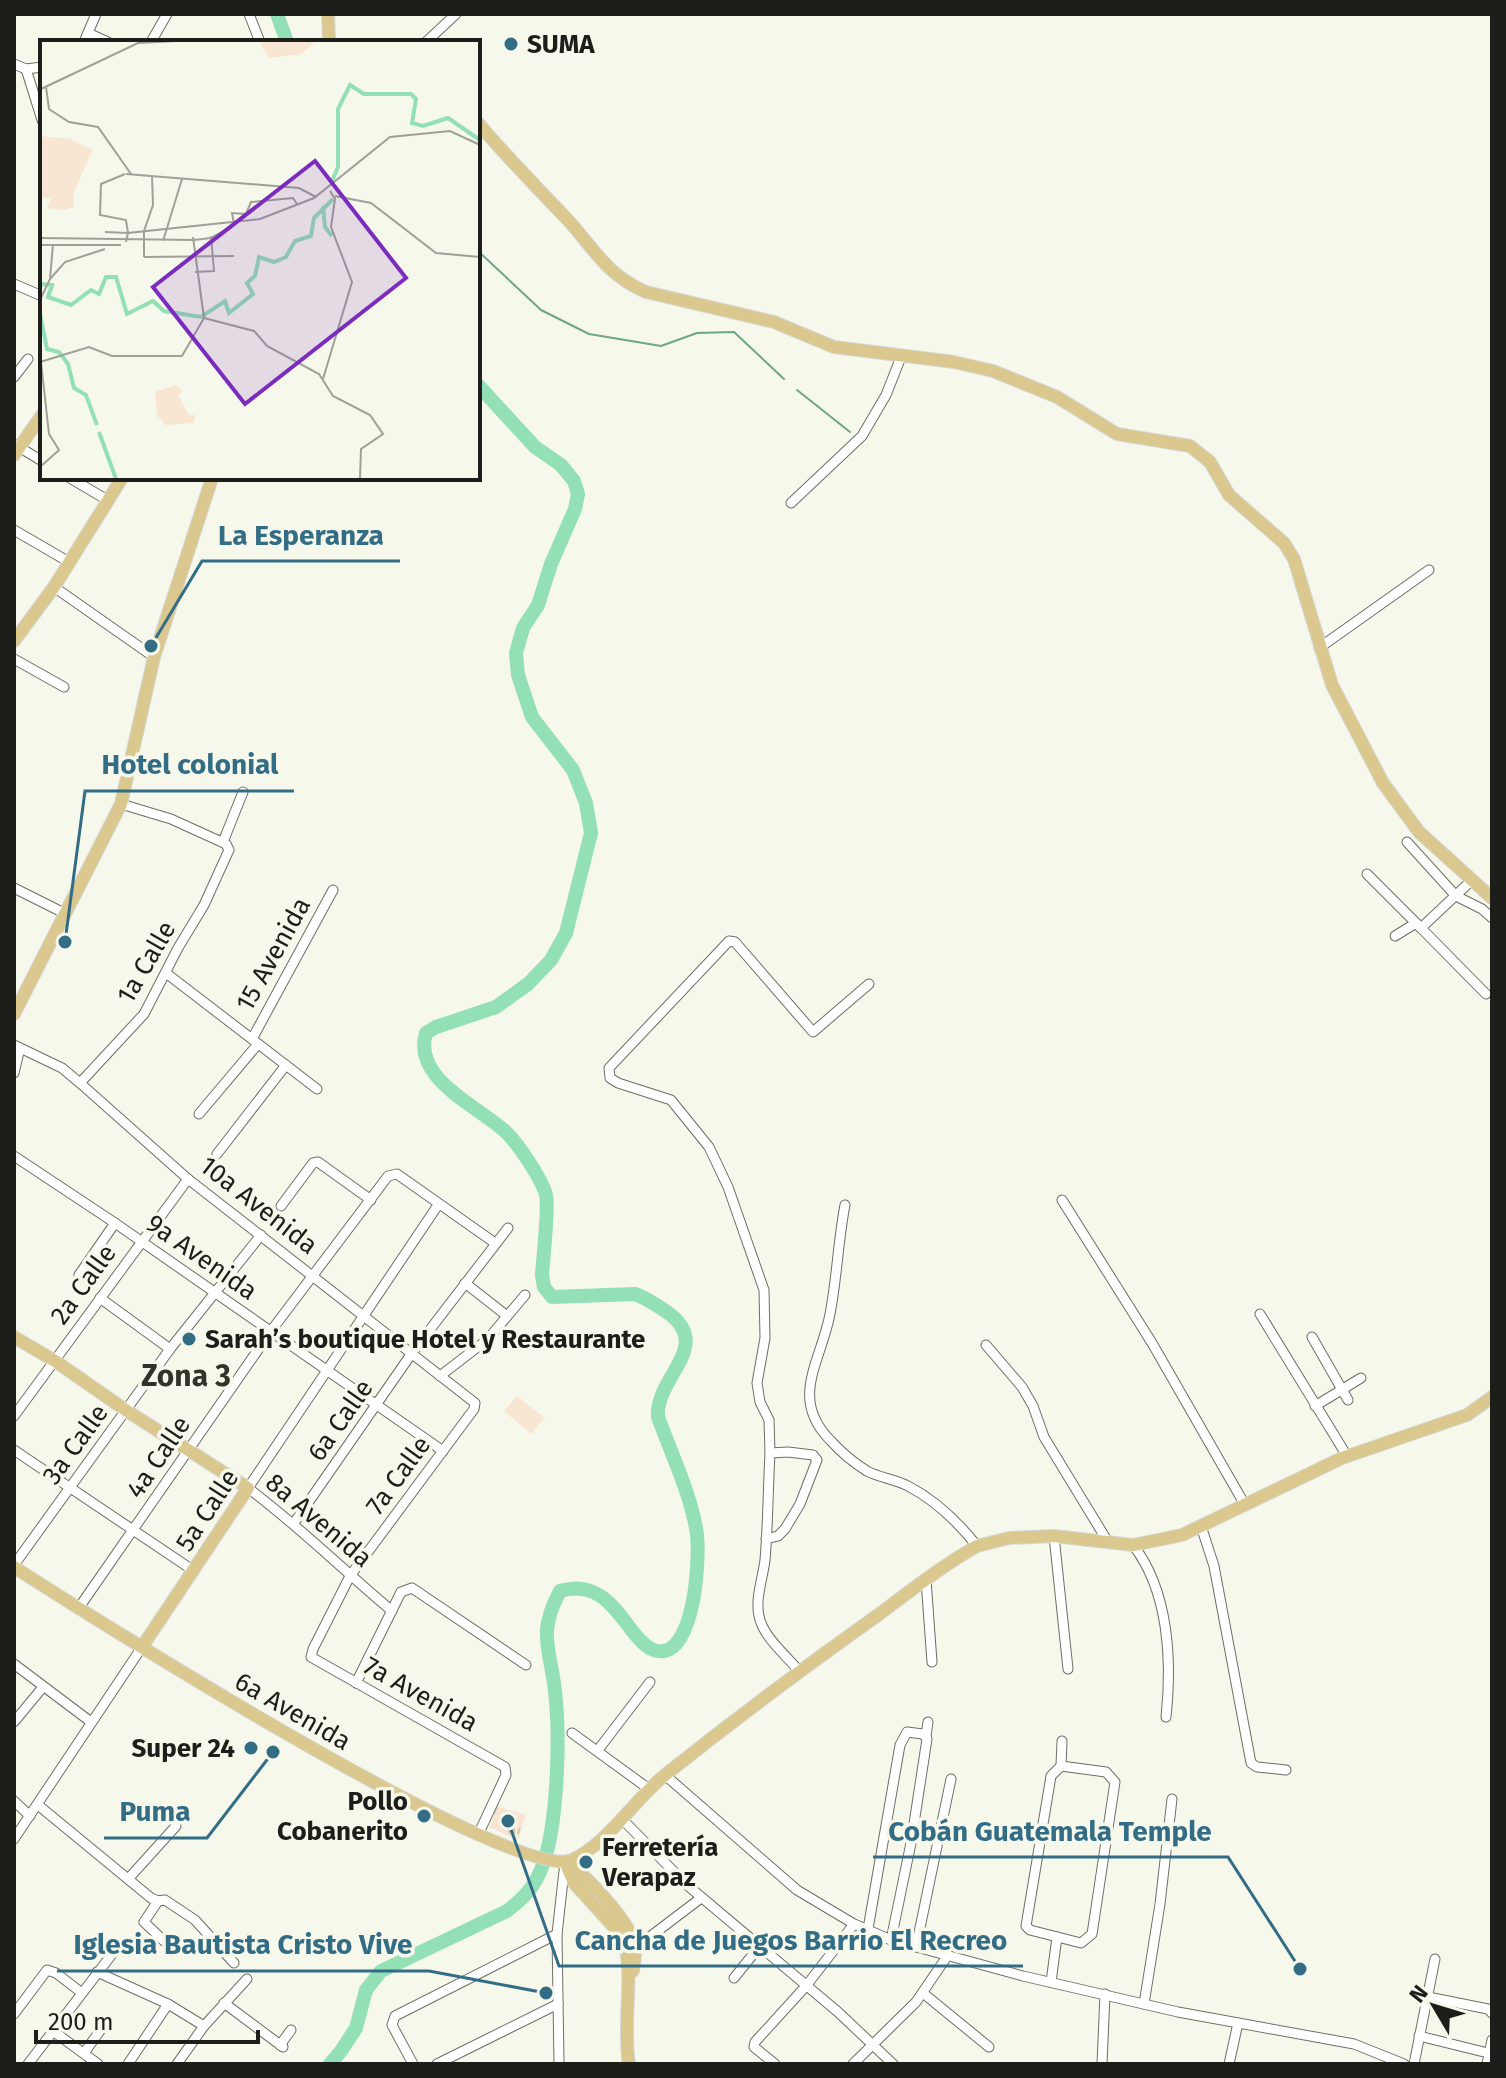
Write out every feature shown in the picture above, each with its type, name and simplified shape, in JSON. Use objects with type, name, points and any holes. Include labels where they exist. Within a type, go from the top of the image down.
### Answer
[{"type":"main road","points":[[328,14],[329,40]]},
{"type":"main road","points":[[480,125],[610,271],[646,292],[774,322],[823,344],[954,362],[993,371],[1057,397],[1117,434],[1176,442],[1201,453],[1210,462],[1229,495],[1284,543],[1294,559],[1332,685],[1383,783],[1419,832],[1492,898]]},
{"type":"main road","points":[[16,449],[40,418]]},
{"type":"main road","points":[[14,641],[54,587],[121,480]]},
{"type":"main road","points":[[14,1014],[121,804],[154,657],[211,480]]},
{"type":"main road","name":"8a Avenida","points":[[14,1337],[248,1488]]},
{"type":"main road","points":[[560,1861],[585,1852],[665,1775],[799,1671],[977,1546],[1009,1538],[1054,1536],[1133,1545],[1182,1535],[1347,1456],[1467,1415],[1492,1397]]},
{"type":"main road","name":"5a Calle","points":[[142,1647],[248,1488]]},
{"type":"main road","name":"6a Avenida","points":[[14,1566],[78,1609],[338,1763],[410,1802],[478,1835],[560,1861]]},
{"type":"main road","points":[[560,1861],[574,1883],[631,1945]]},
{"type":"main road","points":[[560,1861],[583,1874],[630,1931],[632,1975],[625,2020],[629,2064]]},
{"type":"street","points":[[86,37],[96,14]]},
{"type":"street","points":[[152,40],[167,14]]},
{"type":"street","points":[[249,14],[259,40]]},
{"type":"street","points":[[428,40],[456,14]]},
{"type":"street","points":[[14,64],[26,69],[40,67]]},
{"type":"street","points":[[26,69],[40,114]]},
{"type":"street","points":[[14,284],[40,295]]},
{"type":"street","points":[[791,503],[862,436],[886,395],[901,357]]},
{"type":"street","points":[[14,377],[28,359]]},
{"type":"street","points":[[16,449],[40,460]]},
{"type":"street","points":[[73,480],[109,501]]},
{"type":"street","points":[[14,530],[69,562]]},
{"type":"street","points":[[1319,648],[1429,570]]},
{"type":"street","points":[[54,587],[154,657]]},
{"type":"street","points":[[14,659],[64,687]]},
{"type":"street","name":"1a Calle","points":[[80,1083],[144,1014],[204,905],[243,792]]},
{"type":"street","points":[[121,804],[171,819],[226,846]]},
{"type":"street","points":[[1407,842],[1456,896],[1482,909],[1492,918]]},
{"type":"street","points":[[1367,874],[1421,928],[1472,880]]},
{"type":"street","points":[[14,888],[66,914]]},
{"type":"street","name":"15 Avenida","points":[[199,1114],[255,1041],[333,890]]},
{"type":"street","points":[[1395,936],[1416,923]]},
{"type":"street","points":[[1416,923],[1486,994]]},
{"type":"street","points":[[799,1671],[765,1631],[758,1614],[766,1539],[770,1453],[769,1420],[760,1402],[757,1383],[765,1338],[764,1290],[728,1187],[709,1147],[671,1100],[618,1083],[610,1078],[609,1068],[729,941],[735,942],[813,1032],[869,984]]},
{"type":"street","points":[[166,973],[317,1089]]},
{"type":"street","points":[[14,1073],[17,1047]]},
{"type":"street","name":"10a Avenida","points":[[17,1047],[62,1068],[188,1179],[475,1403]]},
{"type":"street","points":[[217,1154],[286,1065]]},
{"type":"street","name":"9a Avenida","points":[[14,1156],[443,1451]]},
{"type":"street","points":[[281,1206],[313,1163],[318,1162],[371,1200]]},
{"type":"street","name":"4a Calle","points":[[78,1609],[271,1331],[388,1176],[397,1174],[438,1205]]},
{"type":"street","name":"2a Calle","points":[[14,1416],[188,1179]]},
{"type":"street","points":[[1062,1200],[1152,1343],[1245,1505]]},
{"type":"street","points":[[438,1205],[495,1243]]},
{"type":"street","name":"5a Calle","points":[[248,1488],[438,1205]]},
{"type":"street","points":[[845,1205],[831,1311],[810,1383],[808,1400],[811,1415],[818,1428],[863,1468],[906,1484],[962,1527],[977,1546]]},
{"type":"street","points":[[79,1275],[115,1223]]},
{"type":"street","name":"6a Calle","points":[[294,1523],[412,1353],[508,1228]]},
{"type":"street","name":"3a Calle","points":[[14,1566],[170,1349],[261,1235]]},
{"type":"street","points":[[465,1283],[507,1316]]},
{"type":"street","points":[[440,1376],[488,1339],[525,1295]]},
{"type":"street","points":[[100,1298],[170,1349]]},
{"type":"street","points":[[1260,1314],[1347,1456]]},
{"type":"street","points":[[1312,1337],[1348,1400]]},
{"type":"street","points":[[986,1345],[1022,1387],[1033,1406],[1044,1437],[1108,1542]]},
{"type":"street","points":[[1315,1406],[1361,1378]]},
{"type":"street","name":"7a Calle","points":[[311,1657],[350,1576],[474,1409],[475,1403]]},
{"type":"street","points":[[14,1450],[194,1571]]},
{"type":"street","points":[[766,1539],[778,1536],[785,1529],[800,1504],[817,1460],[813,1455],[800,1452],[770,1453]]},
{"type":"street","name":"8a Avenida","points":[[248,1488],[294,1523],[392,1611]]},
{"type":"street","points":[[1201,1526],[1214,1566],[1251,1763],[1257,1767],[1286,1770]]},
{"type":"street","points":[[1054,1536],[1068,1669]]},
{"type":"street","points":[[1133,1545],[1151,1574],[1160,1603],[1169,1671],[1166,1717]]},
{"type":"street","points":[[926,1580],[932,1662]]},
{"type":"street","points":[[356,1683],[401,1592],[412,1588],[526,1665]]},
{"type":"street","name":"5a Calle","points":[[14,1839],[142,1647]]},
{"type":"street","name":"7a Avenida","points":[[311,1657],[505,1767],[507,1770],[478,1835]]},
{"type":"street","points":[[14,1664],[91,1722]]},
{"type":"street","points":[[598,1750],[650,1682]]},
{"type":"street","points":[[14,1722],[43,1687]]},
{"type":"street","points":[[891,1940],[911,1843],[928,1722]]},
{"type":"street","points":[[868,1929],[900,1745],[907,1732],[926,1736]]},
{"type":"street","points":[[572,1733],[649,1789]]},
{"type":"street","points":[[1061,1766],[1106,1772],[1115,1782],[1092,1934],[1081,1943],[1030,1930],[1026,1920],[1051,1776],[1061,1766],[1062,1741]]},
{"type":"street","points":[[665,1775],[797,1890],[854,1924],[891,1940],[1144,2004],[1354,2044],[1404,2064]]},
{"type":"street","points":[[916,1947],[951,1779]]},
{"type":"street","points":[[1144,2004],[1172,1799]]},
{"type":"street","points":[[14,1801],[30,1816]]},
{"type":"street","points":[[38,1805],[151,1898],[165,1900],[195,1920],[234,1963]]},
{"type":"street","points":[[621,1818],[701,1898],[838,2012],[893,2064]]},
{"type":"street","points":[[129,1878],[176,1826]]},
{"type":"street","points":[[559,2064],[557,1934],[560,1861]]},
{"type":"street","points":[[559,1906],[574,1883]]},
{"type":"street","points":[[631,1945],[647,1939],[701,1898]]},
{"type":"street","points":[[158,1901],[144,1922],[164,1941]]},
{"type":"street","points":[[775,2064],[754,2047],[755,2042],[806,1986],[854,1924]]},
{"type":"street","points":[[413,2064],[392,2025],[395,2016],[557,1934]]},
{"type":"street","points":[[1051,1982],[1057,1937]]},
{"type":"street","points":[[734,1978],[759,1947]]},
{"type":"street","points":[[28,2064],[116,1949]]},
{"type":"street","points":[[853,2064],[923,1993],[948,1955]]},
{"type":"street","points":[[1414,2064],[1435,1959]]},
{"type":"street","points":[[14,2014],[47,1970],[56,1973],[82,1993]]},
{"type":"street","points":[[97,1972],[168,2004],[204,2026]]},
{"type":"street","points":[[177,2064],[204,2026],[247,1979]]},
{"type":"street","points":[[923,1993],[989,2047]]},
{"type":"street","points":[[1102,2064],[1105,1994]]},
{"type":"street","points":[[1428,1997],[1488,2009],[1492,2013]]},
{"type":"street","points":[[224,2003],[282,2046],[291,2030]]},
{"type":"street","points":[[128,2064],[168,2004]]},
{"type":"street","points":[[437,2064],[558,2004]]},
{"type":"street","points":[[84,2053],[107,2021]]},
{"type":"street","points":[[1229,2064],[1238,2023]]},
{"type":"street","points":[[53,2031],[98,2064]]},
{"type":"street","points":[[1419,2036],[1489,2057],[1492,2040]]},
{"type":"green space","points":[[517,1396],[545,1418],[531,1434],[504,1411]]},
{"type":"green space","points":[[497,1806],[526,1815],[518,1840],[489,1827]]},
{"type":"waterway","points":[[277,14],[286,40]]},
{"type":"waterway","points":[[480,253],[541,310],[589,334],[661,346],[697,333],[734,332],[784,379]]},
{"type":"waterway","points":[[330,2064],[356,2028],[366,1990],[381,1971],[507,1911],[536,1880],[544,1863],[556,1788],[557,1710],[547,1630],[560,1591],[579,1588],[594,1592],[618,1612],[646,1646],[657,1651],[670,1649],[680,1638],[688,1621],[698,1558],[693,1514],[658,1417],[659,1402],[684,1350],[685,1337],[680,1325],[667,1312],[635,1294],[552,1297],[544,1287],[542,1275],[547,1202],[540,1180],[506,1132],[438,1078],[424,1049],[426,1033],[496,1007],[528,984],[551,960],[566,933],[591,833],[586,803],[573,770],[532,717],[518,675],[516,653],[523,628],[538,605],[578,494],[574,481],[561,465],[535,447],[480,387]]},
{"type":"waterway","points":[[797,390],[850,432]]},
{"type":"place","name":"SUMA","points":[[511,44]]},
{"type":"place","name":"La Esperanza","points":[[151,646]]},
{"type":"place","name":"Hotel colonial","points":[[65,942]]},
{"type":"place","name":"Sarah’s boutique Hotel y Restaurante","points":[[189,1339]]},
{"type":"place","name":"Super 24","points":[[251,1748]]},
{"type":"place","name":"Puma","points":[[273,1752]]},
{"type":"place","name":"Pollo Cobanerito","points":[[424,1816]]},
{"type":"place","name":"Cancha de Juegos Barrio El Recreo","points":[[508,1821]]},
{"type":"place","name":"Ferretería Verapaz","points":[[586,1862]]},
{"type":"place","name":"Cobán Guatemala Temple","points":[[1300,1969]]},
{"type":"place","name":"Iglesia Bautista Cristo Vive","points":[[546,1993]]},
{"type":"district","name":"Zona 3","points":[[186,1376]]}]
